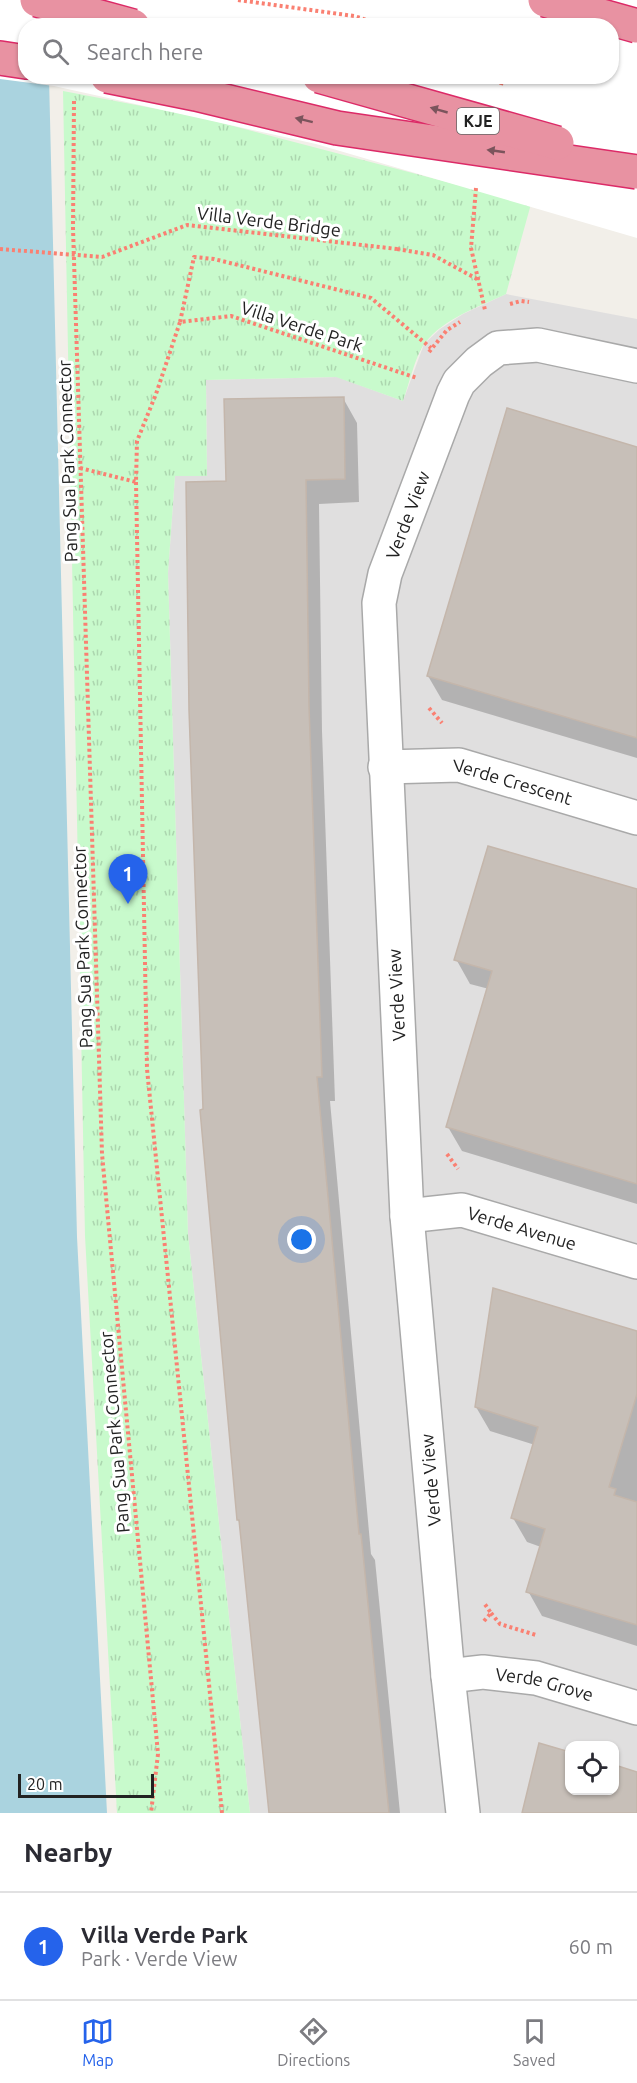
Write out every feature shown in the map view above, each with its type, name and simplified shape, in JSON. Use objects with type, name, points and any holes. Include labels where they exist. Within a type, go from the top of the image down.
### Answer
[{"type":"highway","points":[[37,0],[103,18]]},
{"type":"highway","points":[[545,0],[609,18]]},
{"type":"highway","points":[[619,21],[637,26]]},
{"type":"highway","points":[[0,58],[18,61]]},
{"type":"highway","points":[[147,84],[337,128],[637,172]]},
{"type":"highway","name":"KJE","points":[[348,84],[637,165]]},
{"type":"street","name":"Verde View","points":[[463,1813],[448,1676],[422,1214],[385,767],[379,603],[385,574],[453,394],[459,382],[479,362],[498,348],[538,345],[637,366]]},
{"type":"street","name":"Verde Crescent","points":[[385,767],[459,765],[637,818]]},
{"type":"street","name":"Verde Avenue","points":[[422,1214],[462,1210],[637,1262]]},
{"type":"street","name":"Verde Grove","points":[[448,1676],[483,1672],[536,1678],[637,1708]]},
{"type":"path","points":[[238,0],[360,18]]},
{"type":"path","name":"Pang Sua Park Connector","points":[[75,100],[73,228],[102,1154],[158,1754],[151,1813]]},
{"type":"path","name":"Villa Verde Bridge","points":[[0,249],[102,257],[187,225],[397,249],[433,255],[477,279],[486,310],[476,314]]},
{"type":"path","points":[[222,1813],[147,1069],[137,441],[156,394],[180,322],[194,257],[214,259],[371,298],[431,348]]},
{"type":"path","name":"Villa Verde Park","points":[[180,322],[231,316],[417,378],[422,368]]},
{"type":"path","points":[[426,358],[431,348],[447,330],[465,319]]},
{"type":"path","points":[[80,468],[136,482]]},
{"type":"path","points":[[420,766],[418,717],[429,708],[423,699]]},
{"type":"path","points":[[422,1214],[433,1166],[447,1154],[441,1147]]},
{"type":"path","points":[[481,1599],[491,1613],[478,1628],[483,1672]]},
{"type":"shaded area","points":[[506,294],[637,319],[637,1813],[250,1813],[188,1234],[168,573],[175,476],[207,475],[206,380],[337,377],[403,401],[424,344],[440,329],[463,314]]},
{"type":"green space","points":[[63,91],[199,117],[531,204],[506,294],[462,314],[433,334],[418,355],[403,401],[336,377],[206,380],[207,476],[175,476],[168,573],[188,1234],[250,1813],[117,1813],[85,1236]]},
{"type":"water","points":[[0,0],[18,18],[18,84],[49,84],[77,1237],[107,1813],[0,1813]]},
{"type":"pier","points":[[0,0],[637,0],[637,238],[316,144],[39,84],[619,84],[619,18],[18,18],[18,81],[0,79]]},
{"type":"building","points":[[344,397],[345,479],[306,480],[309,706],[322,1077],[317,1077],[359,1534],[361,1534],[389,1813],[269,1813],[239,1520],[237,1520],[200,1110],[203,1109],[189,710],[186,482],[226,481],[224,399]]},
{"type":"building","points":[[507,408],[637,447],[637,738],[427,676]]},
{"type":"building","points":[[488,846],[637,889],[637,1184],[446,1127],[492,971],[454,960]]},
{"type":"building","points":[[493,1288],[637,1331],[637,1394],[609,1487],[616,1489],[614,1495],[637,1502],[637,1625],[526,1592],[545,1529],[511,1518],[538,1427],[475,1407]]},
{"type":"building","points":[[539,1743],[565,1751],[565,1795],[619,1795],[619,1766],[637,1772],[637,1813],[522,1813]]},
{"type":"place","name":"Villa Verde Park","points":[[128,904]]}]
